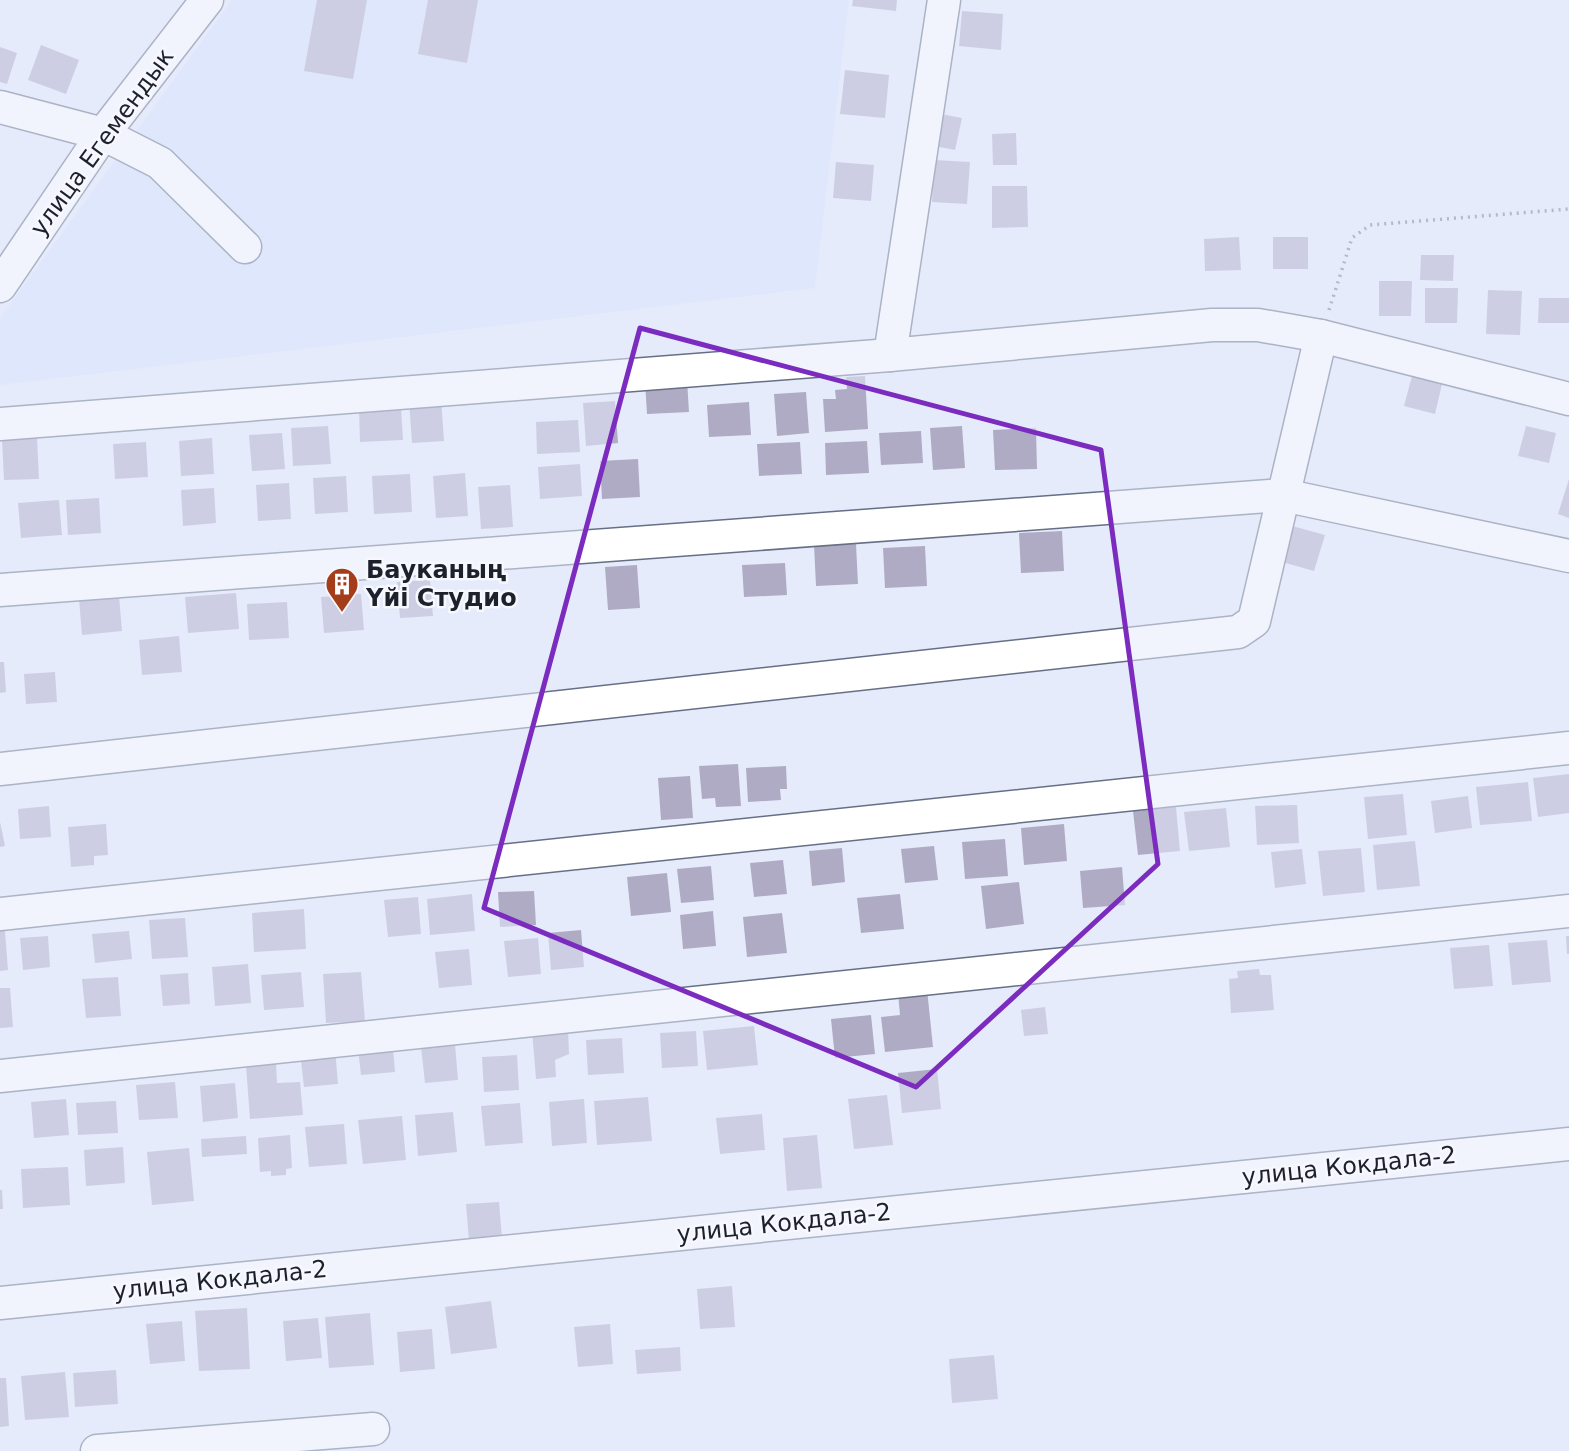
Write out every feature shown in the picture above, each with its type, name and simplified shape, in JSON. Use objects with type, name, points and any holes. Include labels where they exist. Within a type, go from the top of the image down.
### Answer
[{"type":"street","name":"улица Егемендык","points":[[0,286],[103,134],[207,0]]},
{"type":"street","points":[[890,355],[944,0]]},
{"type":"street","points":[[0,107],[103,134],[160,163],[245,247]]},
{"type":"street","points":[[0,424],[890,355],[1212,325],[1258,325],[1321,336],[1569,399]]},
{"type":"street","points":[[0,769],[1238,632],[1254,621],[1321,336]]},
{"type":"street","points":[[0,590],[1283,495],[1569,556]]},
{"type":"street","points":[[0,914],[1569,748]]},
{"type":"street","points":[[0,1076],[1569,911]]},
{"type":"street","name":"улица Кокдала-2","points":[[0,1303],[1569,1144]]},
{"type":"street","points":[[97,1451],[373,1429]]},
{"type":"path","points":[[1321,336],[1352,238],[1370,225],[1569,209]]},
{"type":"highlighted area","points":[[640,328],[1101,450],[1158,864],[916,1087],[484,908]]},
{"type":"shaded area","points":[[232,0],[849,0],[815,288],[0,385],[0,318]]},
{"type":"building","points":[[317,0],[367,0],[353,79],[304,71]]},
{"type":"building","points":[[428,0],[478,0],[467,63],[418,54]]},
{"type":"building","points":[[853,0],[897,0],[896,11],[852,6]]},
{"type":"building","points":[[962,11],[1003,14],[1001,50],[959,46]]},
{"type":"building","points":[[41,45],[79,60],[66,94],[28,80]]},
{"type":"building","points":[[0,47],[17,53],[7,84],[0,82]]},
{"type":"building","points":[[845,70],[889,75],[885,118],[840,114]]},
{"type":"building","points":[[941,114],[962,118],[955,150],[934,146]]},
{"type":"building","points":[[1016,133],[1017,165],[993,165],[992,134]]},
{"type":"building","points":[[934,160],[970,162],[967,204],[932,202]]},
{"type":"building","points":[[836,162],[874,165],[871,201],[833,198]]},
{"type":"building","points":[[992,186],[1027,186],[1028,227],[992,228]]},
{"type":"building","points":[[1239,237],[1241,270],[1205,271],[1204,239]]},
{"type":"building","points":[[1273,237],[1308,237],[1308,269],[1273,269]]},
{"type":"building","points":[[1421,255],[1454,255],[1453,281],[1420,280]]},
{"type":"building","points":[[1379,281],[1412,281],[1411,316],[1379,316]]},
{"type":"building","points":[[1425,288],[1458,288],[1457,323],[1425,323]]},
{"type":"building","points":[[1488,290],[1522,291],[1520,335],[1486,334]]},
{"type":"building","points":[[1539,298],[1569,298],[1569,323],[1538,323]]},
{"type":"building","points":[[865,376],[868,429],[825,432],[823,399],[836,399],[835,390],[847,389],[846,377]]},
{"type":"building","points":[[1412,376],[1442,384],[1435,414],[1404,406]]},
{"type":"building","points":[[687,380],[689,412],[647,414],[645,382]]},
{"type":"building","points":[[806,392],[809,433],[777,436],[774,394]]},
{"type":"building","points":[[441,398],[444,441],[412,443],[409,401]]},
{"type":"building","points":[[615,401],[618,443],[586,446],[583,403]]},
{"type":"building","points":[[749,402],[751,435],[709,437],[707,405]]},
{"type":"building","points":[[401,408],[403,440],[360,442],[359,410]]},
{"type":"building","points":[[578,420],[580,452],[537,454],[536,422]]},
{"type":"building","points":[[328,426],[331,464],[293,466],[291,428]]},
{"type":"building","points":[[962,426],[965,468],[933,470],[930,428]]},
{"type":"building","points":[[1526,426],[1556,433],[1549,463],[1518,456]]},
{"type":"building","points":[[1036,428],[1037,469],[995,470],[993,430]]},
{"type":"building","points":[[921,431],[923,463],[881,465],[879,433]]},
{"type":"building","points":[[282,433],[285,469],[252,471],[249,435]]},
{"type":"building","points":[[37,438],[39,479],[4,480],[2,439]]},
{"type":"building","points":[[212,438],[214,474],[181,476],[179,441]]},
{"type":"building","points":[[867,441],[869,473],[826,475],[825,443]]},
{"type":"building","points":[[146,442],[148,477],[115,479],[113,444]]},
{"type":"building","points":[[800,442],[802,474],[759,476],[757,444]]},
{"type":"building","points":[[638,459],[640,497],[602,499],[600,461]]},
{"type":"building","points":[[580,464],[582,496],[540,499],[538,467]]},
{"type":"building","points":[[465,473],[468,516],[436,518],[433,476]]},
{"type":"building","points":[[410,474],[412,512],[374,514],[372,476]]},
{"type":"building","points":[[346,476],[348,512],[315,514],[313,478]]},
{"type":"building","points":[[1569,479],[1569,518],[1558,514]]},
{"type":"building","points":[[289,483],[291,519],[258,521],[256,485]]},
{"type":"building","points":[[510,485],[513,527],[481,529],[478,487]]},
{"type":"building","points":[[214,488],[216,523],[183,526],[181,490]]},
{"type":"building","points":[[99,498],[101,533],[68,535],[66,500]]},
{"type":"building","points":[[59,500],[62,535],[21,538],[18,503]]},
{"type":"building","points":[[1285,524],[1325,535],[1314,571],[1275,560]]},
{"type":"building","points":[[1062,531],[1064,571],[1021,573],[1019,533]]},
{"type":"building","points":[[856,544],[858,584],[816,586],[814,545]]},
{"type":"building","points":[[925,546],[927,586],[885,588],[883,548]]},
{"type":"building","points":[[785,563],[787,595],[744,597],[742,565]]},
{"type":"building","points":[[637,565],[640,608],[608,610],[605,567]]},
{"type":"building","points":[[430,580],[433,616],[400,618],[397,582]]},
{"type":"building","points":[[236,593],[239,629],[188,633],[185,597]]},
{"type":"building","name":"Бауканың Үйі Студио","points":[[361,594],[364,630],[324,633],[321,597]]},
{"type":"building","points":[[119,596],[122,631],[82,635],[79,599]]},
{"type":"building","points":[[287,602],[289,638],[249,640],[247,604]]},
{"type":"building","points":[[179,636],[182,672],[142,675],[139,640]]},
{"type":"building","points":[[0,662],[4,662],[6,692],[0,693]]},
{"type":"building","points":[[55,672],[57,702],[26,704],[24,674]]},
{"type":"building","points":[[738,764],[741,806],[716,807],[715,798],[702,799],[699,766]]},
{"type":"building","points":[[786,766],[787,789],[780,789],[781,800],[748,802],[746,768]]},
{"type":"building","points":[[1569,774],[1569,813],[1538,817],[1533,778]]},
{"type":"building","points":[[690,776],[693,818],[661,820],[658,778]]},
{"type":"building","points":[[1528,782],[1532,821],[1480,825],[1476,787]]},
{"type":"building","points":[[1403,794],[1407,835],[1368,839],[1364,797]]},
{"type":"building","points":[[1468,796],[1472,828],[1435,833],[1431,801]]},
{"type":"building","points":[[1297,805],[1299,843],[1257,845],[1255,806]]},
{"type":"building","points":[[49,806],[51,837],[20,839],[18,809]]},
{"type":"building","points":[[1176,807],[1180,851],[1138,855],[1133,811]]},
{"type":"building","points":[[1226,808],[1230,847],[1189,851],[1184,812]]},
{"type":"building","points":[[0,822],[5,846],[0,847]]},
{"type":"building","points":[[106,824],[108,855],[94,856],[94,865],[71,867],[68,827]]},
{"type":"building","points":[[1064,824],[1067,861],[1024,865],[1021,828]]},
{"type":"building","points":[[1005,839],[1008,876],[965,879],[962,842]]},
{"type":"building","points":[[1415,841],[1420,886],[1377,890],[1373,845]]},
{"type":"building","points":[[934,846],[938,880],[905,883],[901,849]]},
{"type":"building","points":[[842,848],[845,882],[812,886],[809,851]]},
{"type":"building","points":[[1361,848],[1365,892],[1323,896],[1318,851]]},
{"type":"building","points":[[1302,849],[1306,884],[1275,888],[1271,852]]},
{"type":"building","points":[[783,860],[787,894],[754,897],[750,863]]},
{"type":"building","points":[[711,866],[714,900],[681,903],[677,869]]},
{"type":"building","points":[[1122,867],[1125,905],[1083,908],[1080,871]]},
{"type":"building","points":[[667,873],[671,912],[631,916],[627,877]]},
{"type":"building","points":[[1019,882],[1024,924],[986,929],[981,886]]},
{"type":"building","points":[[534,891],[536,925],[500,927],[498,892]]},
{"type":"building","points":[[472,894],[475,931],[430,935],[427,899]]},
{"type":"building","points":[[900,894],[904,929],[861,933],[857,898]]},
{"type":"building","points":[[418,897],[421,934],[388,937],[384,900]]},
{"type":"building","points":[[304,909],[306,949],[254,952],[252,913]]},
{"type":"building","points":[[713,911],[716,946],[683,949],[680,915]]},
{"type":"building","points":[[782,913],[787,953],[747,957],[743,917]]},
{"type":"building","points":[[185,918],[188,957],[152,959],[149,920]]},
{"type":"building","points":[[4,920],[8,970],[0,971],[0,921]]},
{"type":"building","points":[[581,930],[584,967],[551,970],[548,933]]},
{"type":"building","points":[[129,931],[132,959],[95,963],[92,934]]},
{"type":"building","points":[[48,936],[50,967],[23,970],[20,938]]},
{"type":"building","points":[[1566,936],[1569,936],[1569,954],[1567,954]]},
{"type":"building","points":[[538,938],[541,974],[508,977],[504,941]]},
{"type":"building","points":[[1547,940],[1551,982],[1512,985],[1508,943]]},
{"type":"building","points":[[1489,945],[1493,986],[1454,989],[1450,948]]},
{"type":"building","points":[[469,949],[472,985],[439,988],[435,952]]},
{"type":"building","points":[[248,964],[251,1003],[215,1006],[212,967]]},
{"type":"building","points":[[1259,969],[1260,975],[1271,975],[1274,1010],[1231,1013],[1229,979],[1238,978],[1237,971]]},
{"type":"building","points":[[301,972],[304,1007],[264,1010],[261,975]]},
{"type":"building","points":[[361,972],[365,1021],[326,1023],[323,974]]},
{"type":"building","points":[[188,973],[190,1004],[163,1006],[160,975]]},
{"type":"building","points":[[118,977],[121,1016],[86,1018],[82,979]]},
{"type":"building","points":[[0,988],[10,988],[13,1027],[0,1028]]},
{"type":"building","points":[[927,989],[933,1047],[885,1052],[881,1017],[900,1015],[898,993]]},
{"type":"building","points":[[1045,1007],[1048,1034],[1024,1036],[1021,1010]]},
{"type":"building","points":[[871,1015],[875,1054],[835,1058],[831,1019]]},
{"type":"building","points":[[754,1026],[758,1065],[707,1070],[703,1031]]},
{"type":"building","points":[[568,1028],[569,1054],[555,1060],[556,1077],[536,1079],[532,1030]]},
{"type":"building","points":[[696,1031],[698,1066],[662,1068],[660,1033]]},
{"type":"building","points":[[392,1037],[395,1072],[361,1075],[357,1040]]},
{"type":"building","points":[[622,1038],[624,1073],[588,1075],[586,1040]]},
{"type":"building","points":[[455,1044],[458,1080],[425,1083],[421,1047]]},
{"type":"building","points":[[335,1048],[338,1084],[304,1087],[300,1052]]},
{"type":"building","points":[[517,1055],[519,1090],[484,1092],[482,1057]]},
{"type":"building","points":[[276,1064],[277,1083],[300,1082],[303,1115],[250,1119],[246,1066]]},
{"type":"building","points":[[937,1069],[941,1109],[902,1113],[898,1073]]},
{"type":"building","points":[[175,1082],[178,1118],[139,1120],[136,1085]]},
{"type":"building","points":[[235,1083],[238,1118],[203,1122],[200,1086]]},
{"type":"building","points":[[887,1095],[893,1145],[854,1149],[848,1099]]},
{"type":"building","points":[[648,1097],[652,1141],[597,1145],[594,1101]]},
{"type":"building","points":[[66,1099],[69,1135],[34,1138],[31,1102]]},
{"type":"building","points":[[584,1099],[587,1143],[552,1146],[549,1102]]},
{"type":"building","points":[[116,1101],[118,1133],[78,1135],[76,1103]]},
{"type":"building","points":[[520,1103],[523,1143],[485,1146],[481,1106]]},
{"type":"building","points":[[453,1112],[457,1152],[418,1156],[415,1115]]},
{"type":"building","points":[[762,1114],[765,1150],[720,1154],[716,1118]]},
{"type":"building","points":[[402,1116],[406,1160],[363,1164],[358,1120]]},
{"type":"building","points":[[344,1124],[347,1164],[309,1167],[305,1127]]},
{"type":"building","points":[[290,1135],[292,1168],[286,1169],[286,1175],[271,1176],[271,1171],[260,1172],[258,1138]]},
{"type":"building","points":[[817,1135],[822,1188],[787,1191],[783,1138]]},
{"type":"building","points":[[246,1136],[247,1154],[202,1157],[201,1139]]},
{"type":"building","points":[[123,1147],[125,1183],[86,1186],[84,1150]]},
{"type":"building","points":[[189,1148],[194,1201],[152,1205],[147,1152]]},
{"type":"building","points":[[68,1167],[70,1205],[23,1208],[21,1169]]},
{"type":"building","points":[[2,1190],[3,1209],[0,1209]]},
{"type":"building","points":[[499,1202],[502,1238],[469,1241],[466,1204]]},
{"type":"building","points":[[732,1286],[735,1327],[700,1329],[697,1289]]},
{"type":"building","points":[[491,1301],[497,1348],[451,1354],[445,1307]]},
{"type":"building","points":[[247,1308],[250,1369],[199,1371],[195,1311]]},
{"type":"building","points":[[370,1313],[374,1365],[329,1368],[325,1317]]},
{"type":"building","points":[[318,1318],[322,1358],[286,1361],[283,1321]]},
{"type":"building","points":[[182,1321],[185,1361],[150,1364],[146,1324]]},
{"type":"building","points":[[610,1324],[613,1364],[578,1367],[574,1327]]},
{"type":"building","points":[[432,1329],[435,1369],[400,1372],[397,1332]]},
{"type":"building","points":[[680,1347],[681,1371],[637,1374],[635,1350]]},
{"type":"building","points":[[994,1355],[998,1399],[952,1403],[949,1359]]},
{"type":"building","points":[[116,1370],[118,1404],[75,1407],[73,1373]]},
{"type":"building","points":[[65,1372],[69,1417],[25,1420],[21,1376]]},
{"type":"building","points":[[0,1378],[6,1378],[9,1426],[0,1427]]},
{"type":"place","name":"Бауканың Үйі Студио","points":[[342,614]]}]
